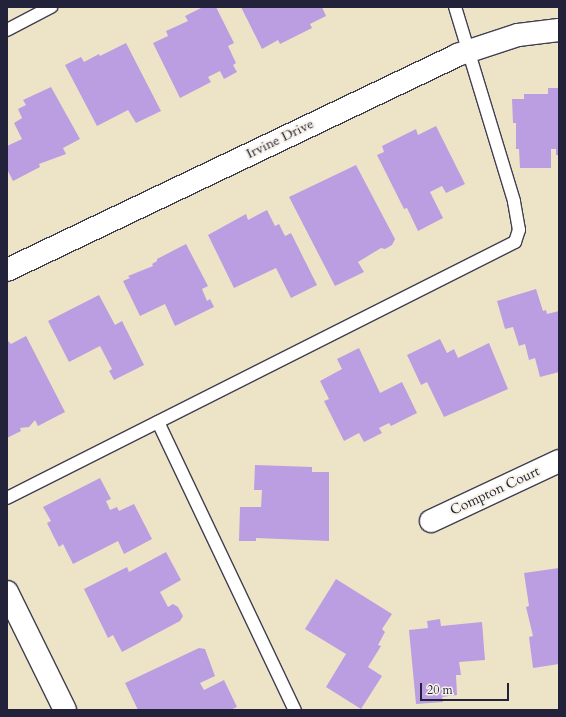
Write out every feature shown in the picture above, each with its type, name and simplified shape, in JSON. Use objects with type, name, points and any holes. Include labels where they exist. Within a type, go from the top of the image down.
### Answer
[{"type":"street","name":"Irvine Drive","points":[[7,270],[468,51],[518,35],[559,30]]},
{"type":"street","name":"Compton Court","points":[[431,521],[559,461]]},
{"type":"street","points":[[7,592],[65,710]]},
{"type":"lane","points":[[7,30],[51,7]]},
{"type":"lane","points":[[7,498],[515,242],[519,230],[514,201],[455,7]]},
{"type":"lane","points":[[158,422],[295,710]]},
{"type":"building","points":[[203,7],[216,7],[234,43],[228,46],[236,63],[233,65],[237,72],[224,79],[220,71],[208,77],[211,82],[180,98],[153,43],[168,36],[166,31],[188,21],[185,16]]},
{"type":"building","points":[[241,7],[322,7],[326,16],[310,24],[312,28],[280,44],[278,40],[262,49]]},
{"type":"building","points":[[126,43],[161,111],[136,123],[128,110],[97,126],[65,65],[81,57],[84,62]]},
{"type":"building","points":[[51,87],[80,139],[63,148],[66,154],[39,164],[40,167],[13,181],[7,169],[7,146],[22,139],[14,123],[22,118],[18,109],[26,105],[23,100]]},
{"type":"building","points":[[548,88],[559,88],[559,155],[556,155],[556,149],[551,149],[551,168],[520,168],[519,149],[516,149],[516,123],[513,123],[512,99],[524,99],[524,94],[548,94]]},
{"type":"building","points":[[436,126],[465,184],[446,193],[442,186],[430,192],[443,218],[418,231],[407,208],[404,209],[377,155],[384,152],[382,146],[416,129],[418,135]]},
{"type":"building","points":[[356,165],[395,239],[392,245],[385,249],[381,248],[358,262],[364,272],[335,286],[289,197]]},
{"type":"building","points":[[267,210],[275,226],[279,224],[285,236],[291,233],[317,285],[291,298],[276,268],[234,288],[208,235],[246,214],[248,220]]},
{"type":"building","points":[[186,244],[208,286],[202,289],[207,301],[210,299],[214,307],[175,326],[165,304],[140,316],[123,281],[130,278],[128,276],[153,266],[152,264],[157,261],[157,259]]},
{"type":"building","points":[[536,289],[543,311],[546,310],[547,314],[559,311],[559,372],[540,377],[535,358],[529,360],[525,344],[519,346],[513,327],[505,329],[497,301]]},
{"type":"building","points":[[99,295],[115,325],[122,321],[144,365],[114,380],[109,371],[112,369],[100,346],[69,362],[48,321]]},
{"type":"building","points":[[26,336],[65,412],[38,426],[35,420],[29,427],[20,428],[21,431],[7,438],[7,340],[11,344]]},
{"type":"building","points":[[440,339],[447,353],[454,349],[458,358],[489,343],[508,389],[444,417],[427,382],[421,385],[407,355]]},
{"type":"building","points":[[359,348],[380,393],[402,382],[417,413],[391,426],[389,423],[379,428],[382,433],[364,442],[359,433],[344,441],[324,401],[329,399],[320,381],[342,369],[337,359]]},
{"type":"building","points":[[255,465],[312,467],[312,472],[329,472],[329,541],[256,538],[256,541],[239,541],[240,507],[261,507],[262,490],[254,490]]},
{"type":"building","points":[[100,478],[111,499],[106,501],[110,510],[117,507],[119,511],[134,504],[152,539],[124,554],[118,541],[73,564],[63,544],[59,547],[47,523],[51,521],[43,507]]},
{"type":"building","points":[[166,552],[181,580],[160,592],[168,607],[173,604],[178,607],[183,616],[180,621],[122,652],[113,635],[108,638],[84,589],[127,567],[129,572]]},
{"type":"building","points":[[559,568],[559,664],[533,668],[529,637],[533,636],[526,607],[529,606],[524,573]]},
{"type":"building","points":[[336,579],[392,614],[382,629],[385,632],[378,645],[381,646],[368,667],[382,676],[361,709],[326,687],[346,654],[305,629]]},
{"type":"building","points":[[440,619],[441,626],[482,622],[485,660],[459,662],[461,675],[456,675],[457,695],[442,697],[443,702],[416,704],[409,630],[428,628],[427,621]]},
{"type":"building","points":[[199,648],[205,649],[215,676],[200,683],[204,690],[224,680],[237,707],[230,710],[138,710],[125,683]]}]
